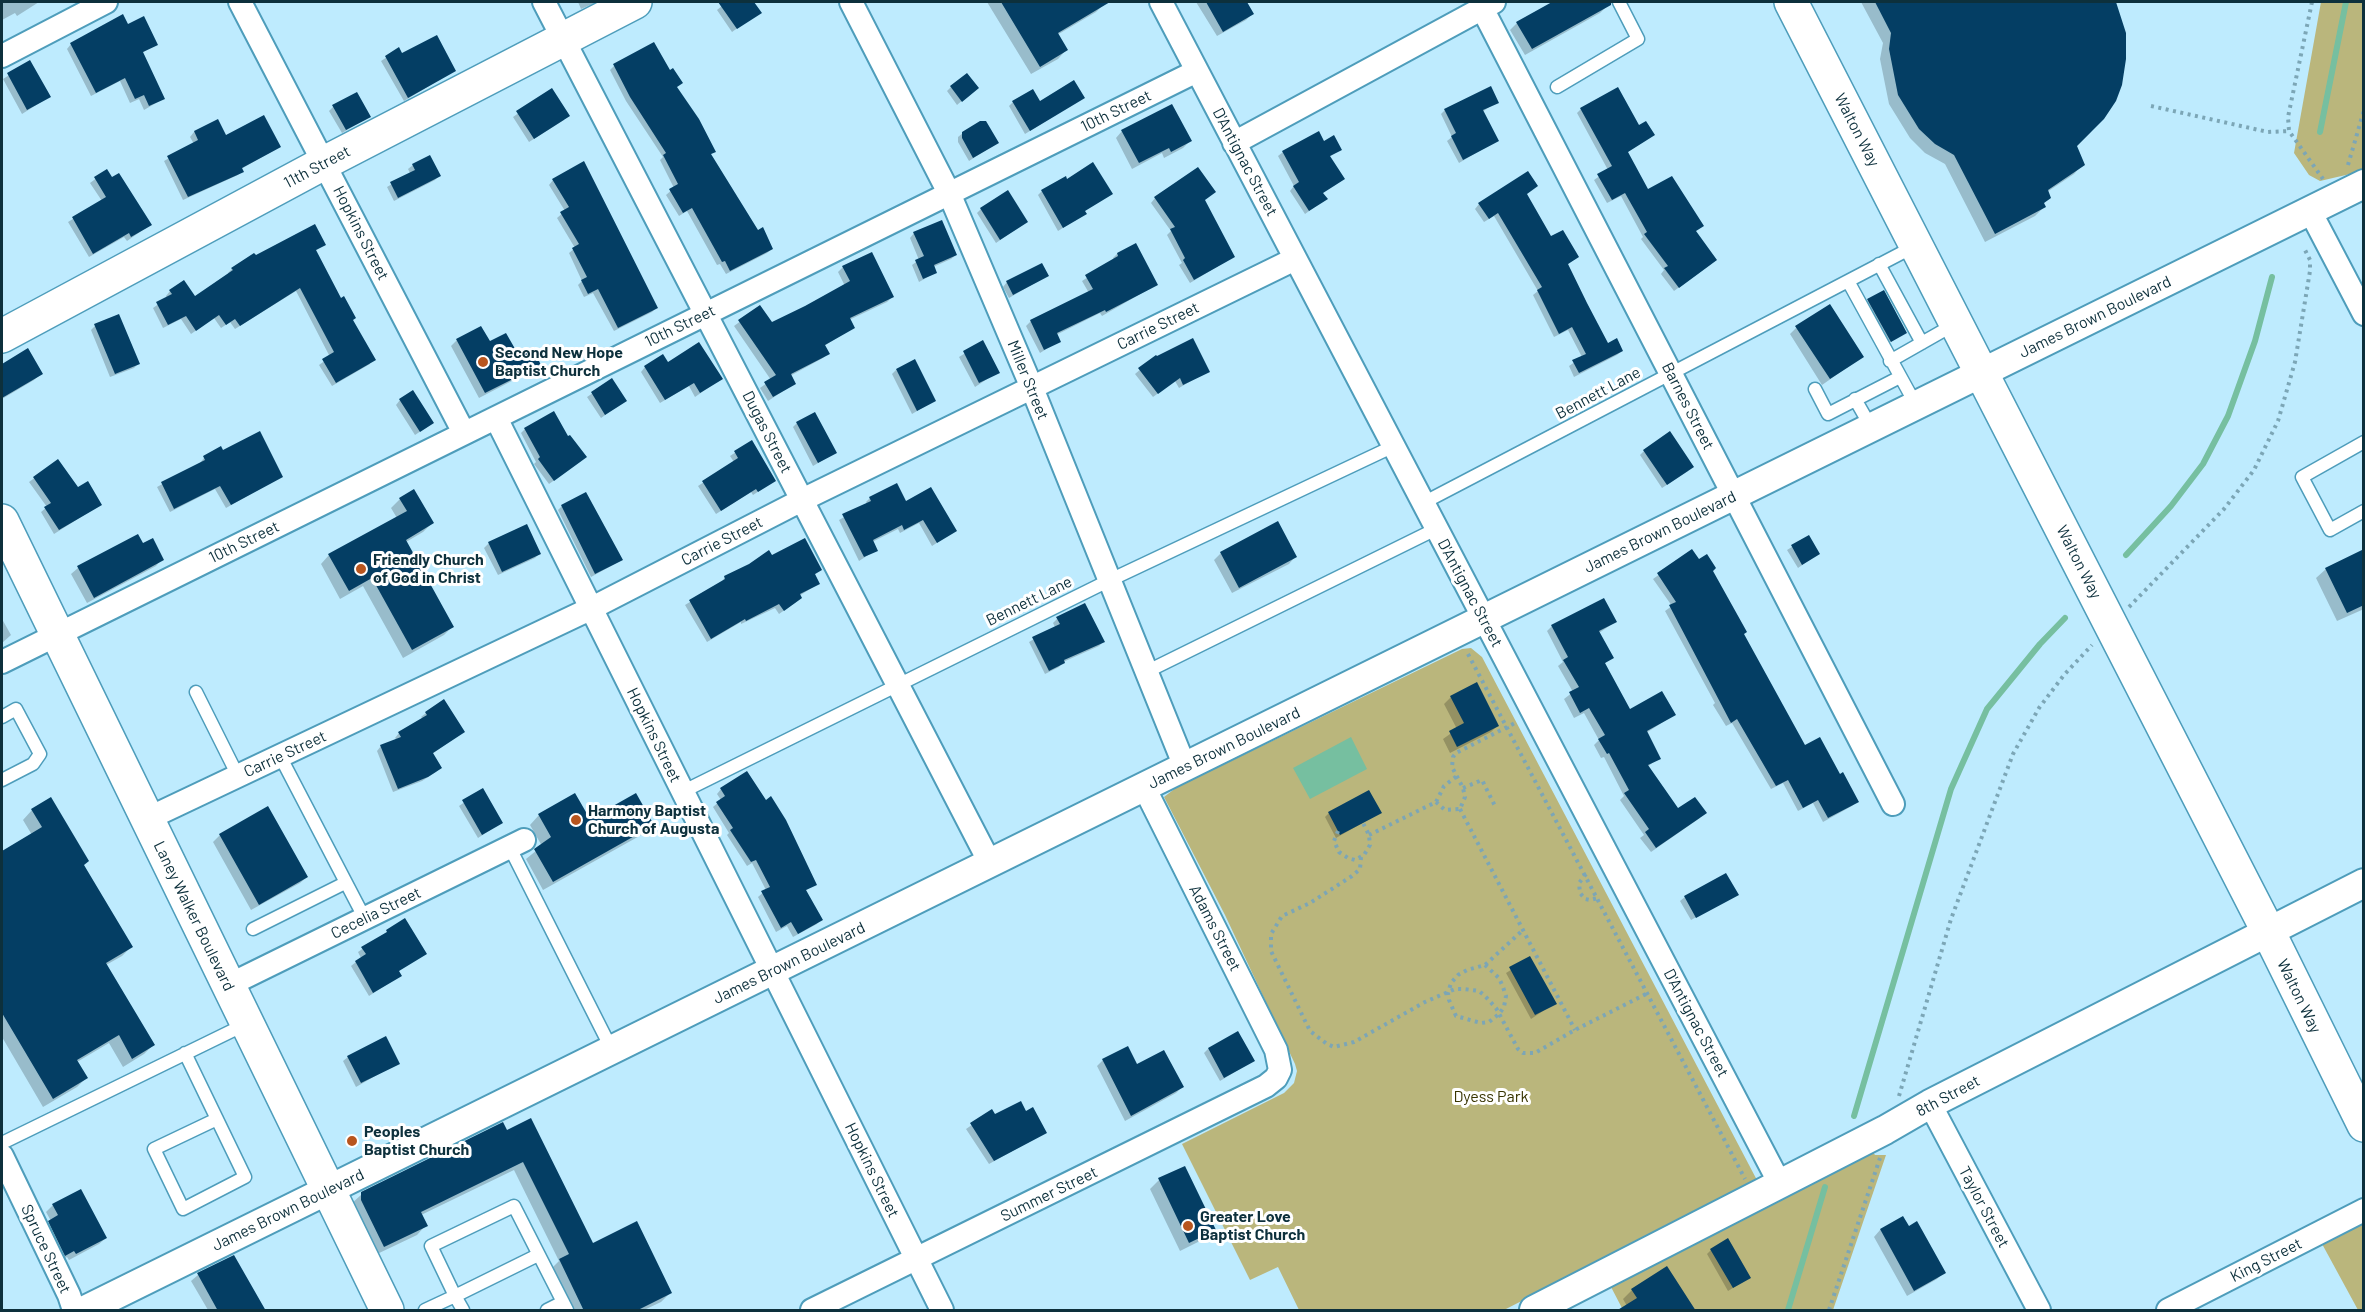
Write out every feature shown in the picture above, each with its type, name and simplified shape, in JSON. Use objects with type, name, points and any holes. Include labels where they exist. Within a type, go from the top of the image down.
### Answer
[{"type":"main road","name":"11th Street","points":[[2,336],[324,163],[635,2]]},
{"type":"main road","name":"Walton Way","points":[[1791,2],[2268,932],[2364,1125]]},
{"type":"main road","name":"Laney Walker Boulevard","points":[[2,521],[387,1311]]},
{"type":"street","points":[[2,56],[106,2]]},
{"type":"street","name":"Hopkins Street","points":[[240,2],[464,433]]},
{"type":"street","name":"Dugas Street","points":[[544,2],[990,863]]},
{"type":"street","name":"Miller Street","points":[[851,2],[949,193],[1032,388],[1185,767]]},
{"type":"street","name":"D'Antignac Street","points":[[1161,2],[1534,714],[1789,1180]]},
{"type":"street","points":[[1234,142],[1488,5]]},
{"type":"street","name":"Barnes Street","points":[[1488,5],[1671,374],[1893,804]]},
{"type":"street","name":"10th Street","points":[[2,662],[1197,71]]},
{"type":"street","name":"James Brown Boulevard","points":[[85,1311],[2312,210],[2355,176]]},
{"type":"street","points":[[2312,210],[2364,314]]},
{"type":"street","name":"Carrie Street","points":[[147,819],[592,608],[802,500],[1295,259]]},
{"type":"street","name":"Hopkins Street","points":[[496,418],[942,1311]]},
{"type":"street","name":"Adams Street","points":[[1144,787],[1276,1050],[1280,1070]]},
{"type":"street","name":"Cecelia Street","points":[[227,986],[517,844]]},
{"type":"street","name":"8th Street","points":[[1534,1311],[1789,1180],[1930,1104],[2364,883]]},
{"type":"street","name":"Summer Street","points":[[812,1311],[1266,1086],[1280,1070]]},
{"type":"street","name":"Taylor Street","points":[[1930,1104],[2039,1311]]},
{"type":"street","name":"Spruce Street","points":[[2,1156],[69,1295],[74,1311]]},
{"type":"street","name":"King Street","points":[[2168,1311],[2364,1210]]},
{"type":"lane","points":[[1557,87],[1638,39],[1619,2]]},
{"type":"lane","name":"Bennett Lane","points":[[1423,503],[1916,245]]},
{"type":"lane","points":[[1880,264],[1901,313],[1922,343]]},
{"type":"lane","points":[[1848,281],[1876,325],[1890,361],[1916,405]]},
{"type":"lane","points":[[1890,361],[1956,323]]},
{"type":"lane","points":[[1815,389],[1828,414],[1900,377]]},
{"type":"lane","points":[[1856,399],[1871,428]]},
{"type":"lane","points":[[2364,442],[2302,477],[2330,531],[2364,511]]},
{"type":"lane","name":"Bennett Lane","points":[[682,792],[1108,581],[1394,446]]},
{"type":"lane","points":[[1146,672],[1437,528]]},
{"type":"lane","points":[[196,692],[238,776]]},
{"type":"lane","points":[[2,717],[16,710],[40,754],[33,764],[2,780]]},
{"type":"lane","points":[[280,756],[364,919]]},
{"type":"lane","points":[[517,844],[612,1051]]},
{"type":"lane","points":[[253,929],[345,883]]},
{"type":"lane","points":[[2,1143],[247,1024]]},
{"type":"lane","points":[[185,1053],[217,1119],[245,1177],[183,1209],[154,1149],[217,1119]]},
{"type":"lane","points":[[463,1311],[431,1246],[514,1206],[565,1306],[547,1311]]},
{"type":"lane","points":[[424,1311],[538,1255]]},
{"type":"path","points":[[1829,1311],[1856,1234],[1951,919],[2013,754],[2039,708],[2109,621],[2224,509],[2254,470],[2278,420],[2295,362],[2311,267],[2312,210],[2319,173],[2289,131],[2288,117],[2312,2]]},
{"type":"path","points":[[2151,106],[2268,132],[2289,131]]},
{"type":"path","points":[[2355,176],[2364,110]]},
{"type":"path","points":[[1468,654],[1755,1197]]},
{"type":"path","points":[[1460,809],[1465,797],[1452,760],[1456,753],[1534,714]]},
{"type":"path","points":[[1369,835],[1436,802],[1444,786],[1457,776]]},
{"type":"path","points":[[1463,788],[1482,780],[1496,808]]},
{"type":"path","points":[[1436,802],[1445,810],[1460,809]]},
{"type":"path","points":[[1460,809],[1575,1030]]},
{"type":"path","points":[[1338,831],[1334,841],[1339,852],[1355,860],[1369,850],[1371,840],[1363,823]]},
{"type":"path","points":[[1361,857],[1360,868],[1352,876],[1310,903],[1282,916],[1271,934],[1271,951],[1310,1031],[1318,1039],[1334,1047],[1354,1042],[1425,1002],[1455,989],[1479,991],[1499,1014],[1518,1049],[1523,1053],[1535,1053],[1648,993]]},
{"type":"path","points":[[1586,874],[1579,883],[1580,893],[1585,899],[1598,897]]},
{"type":"path","points":[[1485,965],[1499,978],[1506,996],[1499,1014],[1489,1022],[1481,1023],[1456,1016],[1451,1008],[1448,993],[1451,982],[1458,975],[1476,966],[1485,965],[1523,930]]},
{"type":"green space","points":[[2321,2],[2363,2],[2363,171],[2320,181],[2309,175],[2294,153]]},
{"type":"green space","name":"Dyess Park","points":[[1471,648],[1482,657],[1769,1203],[1872,1151],[1875,1155],[1886,1155],[1833,1310],[1623,1310],[1598,1262],[1504,1310],[1299,1310],[1278,1267],[1250,1280],[1182,1144],[1284,1093],[1294,1083],[1297,1071],[1225,915],[1164,797],[1177,787],[1462,649]]},
{"type":"green space","points":[[2363,1220],[2363,1310],[2358,1310],[2321,1242]]},
{"type":"shaded area","points":[[1351,737],[1367,769],[1310,799],[1293,768]]},
{"type":"building","points":[[718,2],[754,2],[762,13],[737,29]]},
{"type":"building","points":[[1001,2],[1110,2],[1058,33],[1068,50],[1040,67]]},
{"type":"building","points":[[1206,2],[1247,2],[1254,14],[1223,32]]},
{"type":"building","points":[[1552,2],[1611,2],[1611,5],[1532,49],[1516,22]]},
{"type":"building","points":[[1875,2],[2116,2],[2126,33],[2126,59],[2122,85],[2116,101],[2104,119],[2077,146],[2085,165],[2048,190],[2051,198],[2044,203],[2046,207],[1995,234],[1954,155],[1935,144],[1919,129],[1898,95],[1889,49],[1891,33]]},
{"type":"building","points":[[123,14],[128,24],[144,16],[158,45],[143,52],[165,99],[149,106],[144,95],[135,99],[125,78],[96,93],[70,43]]},
{"type":"building","points":[[437,35],[456,71],[408,98],[385,56],[399,47],[402,53]]},
{"type":"building","points":[[654,42],[670,70],[673,68],[683,83],[677,87],[699,119],[716,152],[711,154],[758,230],[763,227],[773,249],[730,271],[725,261],[722,262],[692,208],[683,213],[669,189],[678,184],[663,155],[666,153],[630,97],[613,64]]},
{"type":"building","points":[[30,60],[51,97],[27,110],[7,73]]},
{"type":"building","points":[[967,73],[979,88],[962,102],[950,86]]},
{"type":"building","points":[[1074,80],[1085,98],[1030,131],[1012,101],[1033,89],[1040,101]]},
{"type":"building","points":[[1491,86],[1499,103],[1483,110],[1499,141],[1463,160],[1451,136],[1456,133],[1444,109]]},
{"type":"building","points":[[1618,87],[1639,125],[1646,121],[1655,135],[1628,152],[1648,189],[1672,176],[1704,226],[1696,231],[1717,260],[1679,288],[1664,268],[1668,266],[1644,234],[1647,232],[1625,193],[1612,200],[1597,174],[1612,166],[1580,108]]},
{"type":"building","points":[[552,88],[570,116],[534,139],[516,111]]},
{"type":"building","points":[[357,92],[371,117],[346,130],[332,105]]},
{"type":"building","points":[[1172,104],[1192,141],[1171,152],[1169,148],[1139,163],[1121,130]]},
{"type":"building","points":[[264,115],[281,147],[242,168],[244,172],[188,197],[167,156],[198,140],[194,131],[218,119],[226,135]]},
{"type":"building","points":[[980,121],[986,121],[999,143],[973,158],[962,138],[962,132]]},
{"type":"building","points":[[1319,131],[1324,141],[1334,135],[1342,150],[1330,156],[1345,179],[1323,193],[1328,199],[1309,211],[1293,186],[1299,182],[1282,151]]},
{"type":"building","points":[[430,155],[441,176],[398,198],[390,182],[415,170],[412,164]]},
{"type":"building","points":[[584,161],[658,308],[618,328],[598,289],[588,294],[581,280],[587,277],[572,248],[579,244],[560,212],[569,207],[552,179]]},
{"type":"building","points":[[1093,162],[1113,194],[1085,211],[1087,214],[1063,228],[1041,190],[1066,176],[1067,179]]},
{"type":"building","points":[[1198,167],[1216,192],[1205,200],[1235,257],[1194,280],[1170,229],[1175,227],[1154,197]]},
{"type":"building","points":[[107,169],[112,177],[119,173],[152,225],[131,237],[129,233],[93,254],[72,217],[106,197],[94,177]]},
{"type":"building","points":[[1528,171],[1538,186],[1527,194],[1551,236],[1563,230],[1579,257],[1568,264],[1587,303],[1608,343],[1617,338],[1623,351],[1579,373],[1572,360],[1586,354],[1572,327],[1559,334],[1537,290],[1542,287],[1498,213],[1489,219],[1478,203]]},
{"type":"building","points":[[1008,190],[1028,222],[1000,240],[980,208]]},
{"type":"building","points":[[942,220],[957,255],[934,265],[937,273],[923,279],[915,260],[924,256],[913,232]]},
{"type":"building","points":[[315,224],[326,245],[316,250],[341,298],[344,296],[356,318],[353,320],[376,360],[336,383],[322,359],[334,352],[300,288],[240,326],[235,319],[226,325],[219,315],[196,331],[186,316],[168,325],[156,302],[172,294],[169,290],[184,280],[195,296],[254,253],[256,255]]},
{"type":"building","points":[[1136,243],[1158,285],[1106,312],[1105,310],[1057,333],[1061,342],[1044,350],[1030,320],[1093,289],[1085,275]]},
{"type":"building","points":[[872,252],[894,297],[850,318],[855,328],[825,345],[830,354],[791,374],[796,384],[773,397],[764,382],[776,375],[738,320],[760,305],[772,322],[805,306],[850,281],[842,266]]},
{"type":"building","points":[[1042,263],[1049,276],[1013,295],[1006,281]]},
{"type":"building","points":[[1884,290],[1907,333],[1891,342],[1867,299]]},
{"type":"building","points":[[1830,304],[1864,357],[1830,379],[1795,326]]},
{"type":"building","points":[[119,314],[140,364],[115,374],[94,324]]},
{"type":"building","name":"Second New Hope Baptist Church","points":[[481,326],[490,341],[506,333],[518,354],[532,347],[541,365],[485,393],[456,339]]},
{"type":"building","points":[[1193,338],[1210,372],[1183,385],[1180,378],[1158,394],[1138,368],[1156,355]]},
{"type":"building","points":[[983,340],[1000,373],[979,383],[963,351]]},
{"type":"building","points":[[699,342],[723,379],[700,393],[694,383],[665,400],[644,366],[663,354],[668,362]]},
{"type":"building","points":[[28,348],[43,374],[2,398],[2,364]]},
{"type":"building","points":[[915,359],[936,401],[917,411],[896,369]]},
{"type":"building","points":[[612,378],[627,401],[605,415],[591,392]]},
{"type":"building","points":[[413,390],[434,423],[420,432],[399,399]]},
{"type":"building","points":[[554,411],[568,436],[570,435],[587,457],[554,481],[538,459],[540,457],[524,428]]},
{"type":"building","points":[[815,412],[837,453],[818,463],[796,422]]},
{"type":"building","points":[[260,431],[283,477],[231,505],[220,486],[174,509],[161,482],[205,460],[203,456],[221,446],[223,450]]},
{"type":"building","points":[[1670,431],[1694,467],[1667,485],[1643,450]]},
{"type":"building","points":[[752,440],[776,481],[758,492],[756,489],[721,511],[702,481],[738,458],[734,451]]},
{"type":"building","points":[[58,459],[78,487],[88,481],[102,505],[59,530],[44,507],[51,503],[33,477]]},
{"type":"building","points":[[897,483],[906,501],[931,487],[957,531],[937,543],[923,520],[904,530],[902,525],[873,540],[878,551],[864,557],[842,514],[871,501],[869,497]]},
{"type":"building","points":[[414,489],[434,523],[406,540],[454,627],[412,650],[372,578],[349,591],[328,554],[407,511],[399,498]]},
{"type":"building","points":[[586,492],[623,560],[595,574],[561,505]]},
{"type":"building","points":[[1278,521],[1297,557],[1239,588],[1220,552]]},
{"type":"building","points":[[527,524],[541,554],[502,572],[488,542]]},
{"type":"building","points":[[138,534],[143,543],[153,538],[164,560],[94,598],[77,566]]},
{"type":"building","points":[[1809,535],[1820,554],[1802,565],[1791,545]]},
{"type":"building","points":[[805,538],[822,570],[815,574],[820,584],[800,594],[802,598],[784,611],[779,604],[746,621],[745,619],[711,639],[689,600],[725,579],[724,576],[749,564],[769,550],[772,555]]},
{"type":"building","points":[[1692,549],[1699,559],[1707,554],[1716,568],[1713,571],[1747,632],[1744,634],[1805,745],[1820,737],[1840,774],[1843,772],[1859,802],[1828,818],[1818,800],[1803,808],[1788,780],[1776,786],[1737,719],[1731,723],[1669,605],[1676,602],[1657,573]]},
{"type":"building","points":[[2364,549],[2364,605],[2347,613],[2325,568]]},
{"type":"building","points":[[1604,598],[1617,622],[1599,631],[1614,658],[1605,663],[1630,709],[1662,691],[1676,715],[1647,731],[1661,759],[1648,765],[1678,808],[1695,797],[1707,813],[1656,848],[1645,832],[1649,829],[1624,793],[1629,790],[1609,753],[1607,754],[1598,739],[1605,735],[1589,708],[1580,713],[1569,692],[1579,687],[1563,660],[1568,657],[1551,625]]},
{"type":"building","points":[[1085,603],[1105,642],[1064,660],[1065,663],[1049,671],[1032,637],[1060,624],[1056,617]]},
{"type":"building","points":[[1477,682],[1499,726],[1457,747],[1449,731],[1464,723],[1450,696]]},
{"type":"building","points":[[444,699],[465,732],[433,753],[442,768],[428,777],[398,789],[380,745],[401,737],[398,732],[427,715],[425,712]]},
{"type":"building","points":[[747,771],[766,800],[771,796],[786,820],[817,885],[806,890],[823,920],[798,934],[791,922],[781,928],[761,891],[770,887],[756,860],[751,862],[730,830],[733,828],[716,802],[725,796],[720,788]]},
{"type":"building","points":[[483,788],[503,823],[482,835],[462,800]]},
{"type":"building","points":[[1369,790],[1382,813],[1340,835],[1328,812]]},
{"type":"building","points":[[575,793],[590,819],[636,793],[654,825],[553,882],[534,849],[551,837],[538,814]]},
{"type":"building","points":[[51,797],[89,861],[84,865],[133,947],[106,963],[155,1045],[132,1059],[119,1035],[77,1060],[88,1078],[53,1099],[2,1013],[2,851],[42,827],[31,809]]},
{"type":"building","points":[[268,806],[308,877],[259,905],[219,834]]},
{"type":"building","points":[[1726,873],[1739,895],[1696,918],[1684,896]]},
{"type":"building","points":[[405,918],[427,954],[399,971],[402,976],[373,993],[355,961],[366,954],[361,947]]},
{"type":"building","points":[[1530,956],[1557,1004],[1535,1015],[1509,967]]},
{"type":"building","points":[[1238,1031],[1255,1061],[1224,1078],[1208,1048]]},
{"type":"building","points":[[386,1036],[400,1064],[361,1083],[347,1056]]},
{"type":"building","points":[[1128,1046],[1137,1064],[1164,1050],[1184,1087],[1131,1116],[1102,1059]]},
{"type":"building","points":[[1021,1101],[1026,1111],[1033,1107],[1047,1133],[994,1161],[970,1123],[992,1109],[995,1114]]},
{"type":"building","points":[[531,1118],[593,1243],[637,1221],[672,1293],[636,1311],[584,1311],[559,1259],[569,1254],[523,1162],[421,1212],[428,1226],[384,1247],[361,1200],[361,1192],[503,1122],[507,1130]]},
{"type":"building","points":[[1185,1166],[1216,1230],[1189,1243],[1158,1178]]},
{"type":"building","points":[[81,1189],[107,1238],[76,1254],[74,1251],[65,1256],[48,1221],[58,1215],[52,1204]]},
{"type":"building","points":[[1903,1216],[1909,1226],[1917,1221],[1946,1273],[1914,1291],[1880,1229]]},
{"type":"building","points":[[1728,1238],[1751,1278],[1733,1288],[1710,1249]]},
{"type":"building","points":[[234,1255],[266,1311],[218,1311],[197,1273]]},
{"type":"building","points":[[1667,1266],[1696,1311],[1616,1311],[1637,1298],[1631,1289]]},
{"type":"waterway","points":[[2320,132],[2346,2]]},
{"type":"waterway","points":[[2126,555],[2171,506],[2203,464],[2228,416],[2255,341],[2272,277]]},
{"type":"waterway","points":[[1854,1116],[1951,789],[1987,709],[2040,644],[2065,618]]},
{"type":"waterway","points":[[1788,1310],[1825,1187]]},
{"type":"place","name":"Second New Hope Baptist Church","points":[[483,362]]},
{"type":"place","name":"Friendly Church of God in Christ","points":[[361,569]]},
{"type":"place","name":"Harmony Baptist Church of Augusta","points":[[576,820]]},
{"type":"place","name":"Peoples Baptist Church","points":[[352,1141]]},
{"type":"place","name":"Greater Love Baptist Church","points":[[1188,1226]]}]
